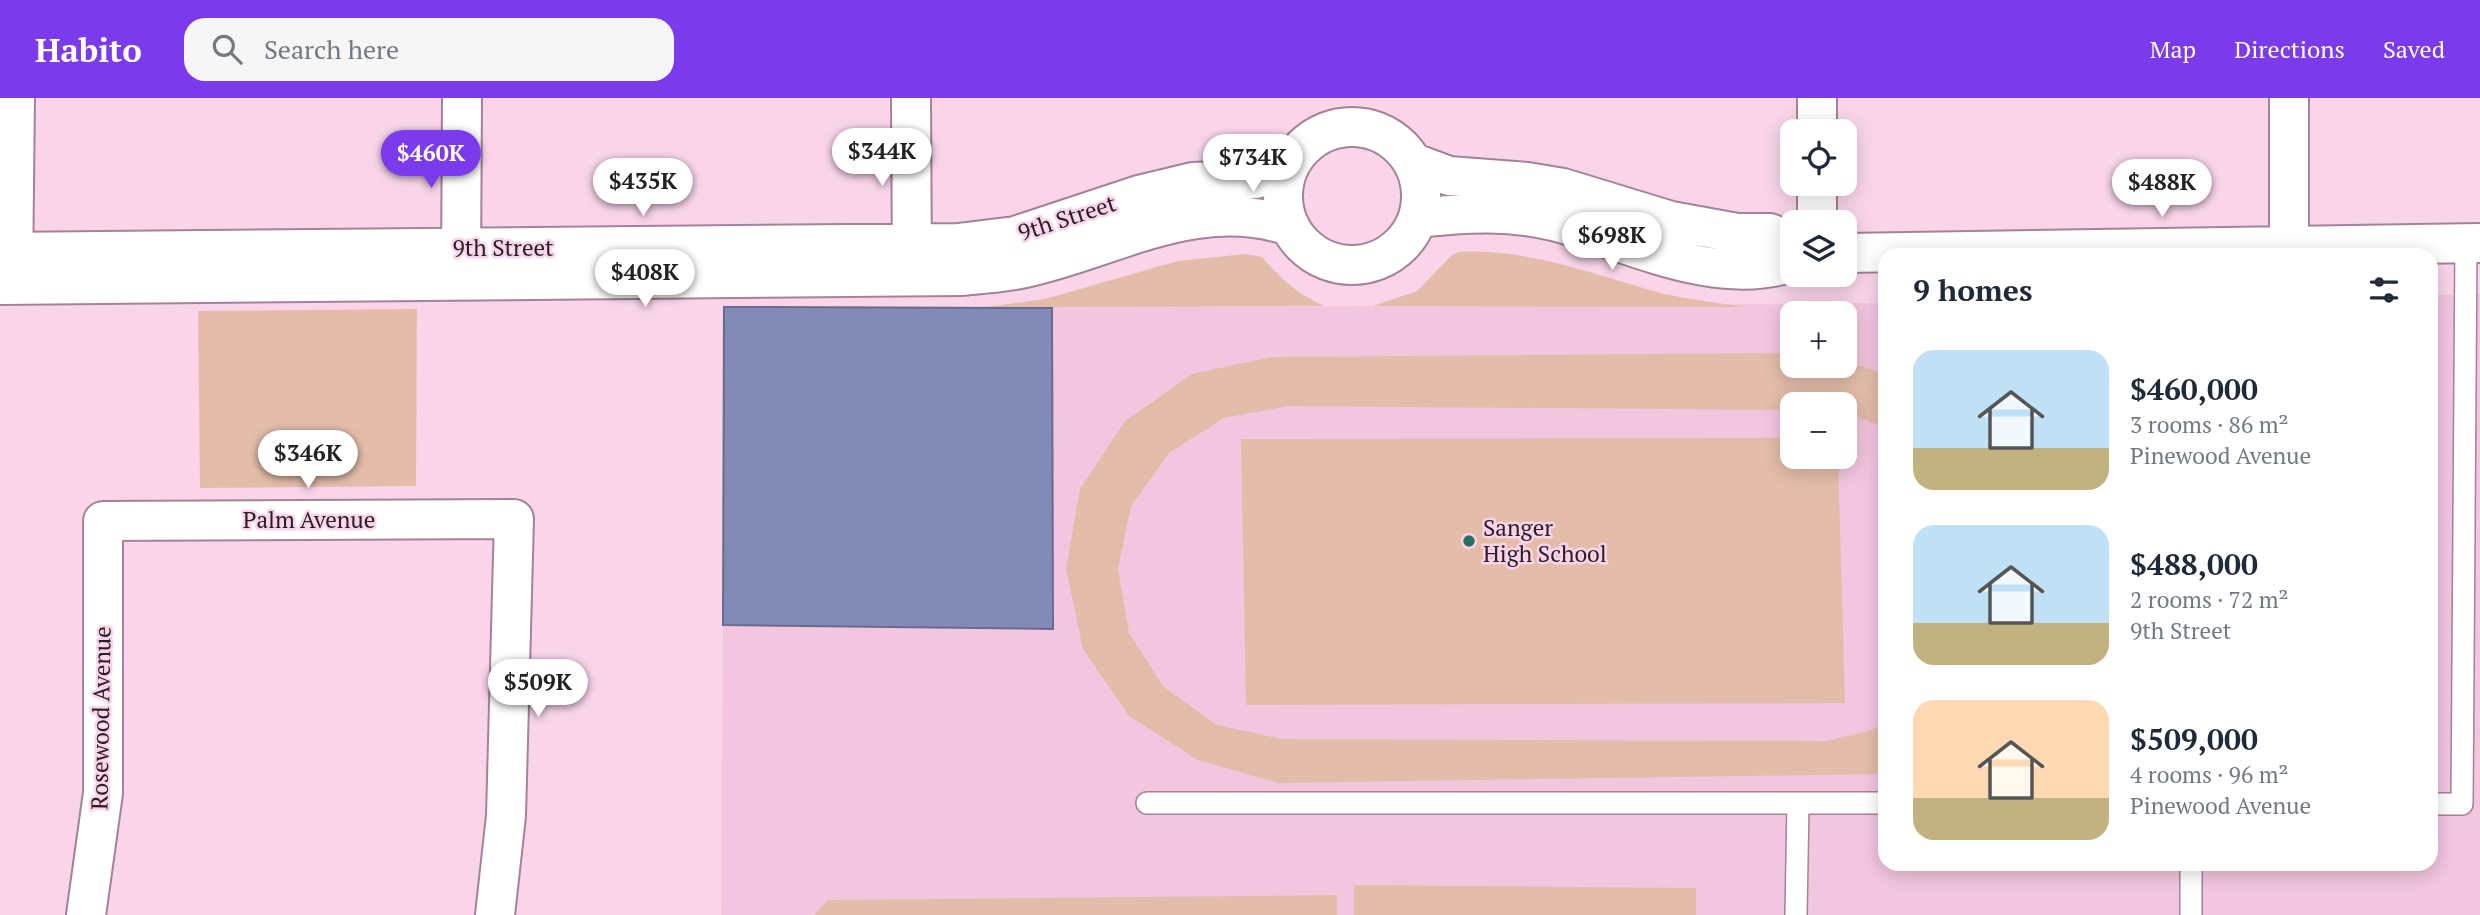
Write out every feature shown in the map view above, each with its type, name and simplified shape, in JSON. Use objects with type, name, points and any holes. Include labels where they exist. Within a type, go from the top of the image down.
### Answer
[{"type":"street","points":[[7,268],[15,98]]},
{"type":"street","points":[[460,265],[461,98]]},
{"type":"street","points":[[911,98],[912,262]]},
{"type":"street","points":[[1817,98],[1817,119]]},
{"type":"street","points":[[2289,98],[2289,247]]},
{"type":"street","points":[[1357,112],[1374,130],[1390,137],[1404,149],[1414,163],[1420,179],[1422,197],[1419,218],[1409,237],[1393,253],[1374,262],[1352,266],[1331,262],[1311,252],[1296,237],[1282,197],[1289,167],[1306,145],[1321,134],[1339,128],[1357,112]]},
{"type":"street","points":[[1414,163],[1449,176],[1563,188],[1671,221],[1717,230],[1770,233],[1780,238]]},
{"type":"street","name":"9th Street","points":[[7,268],[912,262],[1015,236],[1139,195],[1193,182],[1256,179],[1289,167]]},
{"type":"street","points":[[1419,218],[1486,212],[1556,222],[1675,260],[1770,270],[1780,266]]},
{"type":"street","name":"9th Street","points":[[912,262],[961,276],[1025,268],[1155,226],[1204,217],[1238,215],[1266,218],[1290,226]]},
{"type":"street","points":[[2215,248],[2473,243]]},
{"type":"street","points":[[1857,253],[1878,253]]},
{"type":"street","name":"Palm Avenue","points":[[103,521],[514,519],[506,816],[495,915]]},
{"type":"street","name":"Rosewood Avenue","points":[[86,915],[103,793],[103,521]]},
{"type":"lane","points":[[2438,804],[2462,804],[2472,655],[2473,243]]},
{"type":"lane","points":[[1147,803],[1878,803]]},
{"type":"lane","points":[[1797,915],[1798,803]]},
{"type":"lane","points":[[2191,915],[2192,871]]},
{"type":"shaded area","points":[[1459,252],[1512,254],[1665,294],[1746,307],[1373,306],[1417,291],[1452,255]]},
{"type":"shaded area","points":[[1246,254],[1262,257],[1290,285],[1324,306],[978,308],[1045,299],[1178,261]]},
{"type":"shaded area","name":"Sanger High School","points":[[2480,294],[2480,915],[721,915],[723,625],[1053,629],[1052,308],[1780,304],[1780,378],[1857,378],[1857,303],[1878,303],[1878,871],[2438,871],[2438,295]]},
{"type":"shaded area","points":[[417,309],[416,486],[200,488],[198,311]]},
{"type":"shaded area","points":[[1780,353],[1780,378],[1857,378],[1857,364],[1878,372],[1878,425],[1857,417],[1857,392],[1780,392],[1780,410],[1288,406],[1224,418],[1169,453],[1131,506],[1118,569],[1129,633],[1164,687],[1217,725],[1281,739],[1827,741],[1878,726],[1878,774],[1279,783],[1198,760],[1129,716],[1083,649],[1066,569],[1080,489],[1125,421],[1192,374],[1272,357]]},
{"type":"shaded area","points":[[1780,438],[1780,469],[1838,469],[1845,703],[1246,705],[1241,439]]},
{"type":"shaded area","points":[[1354,885],[1696,888],[1696,915],[1354,915]]},
{"type":"shaded area","points":[[1337,895],[1337,915],[814,915],[828,900]]},
{"type":"water","points":[[724,307],[1052,308],[1053,629],[723,625]]},
{"type":"place","name":"Sanger High School","points":[[1469,541]]}]
